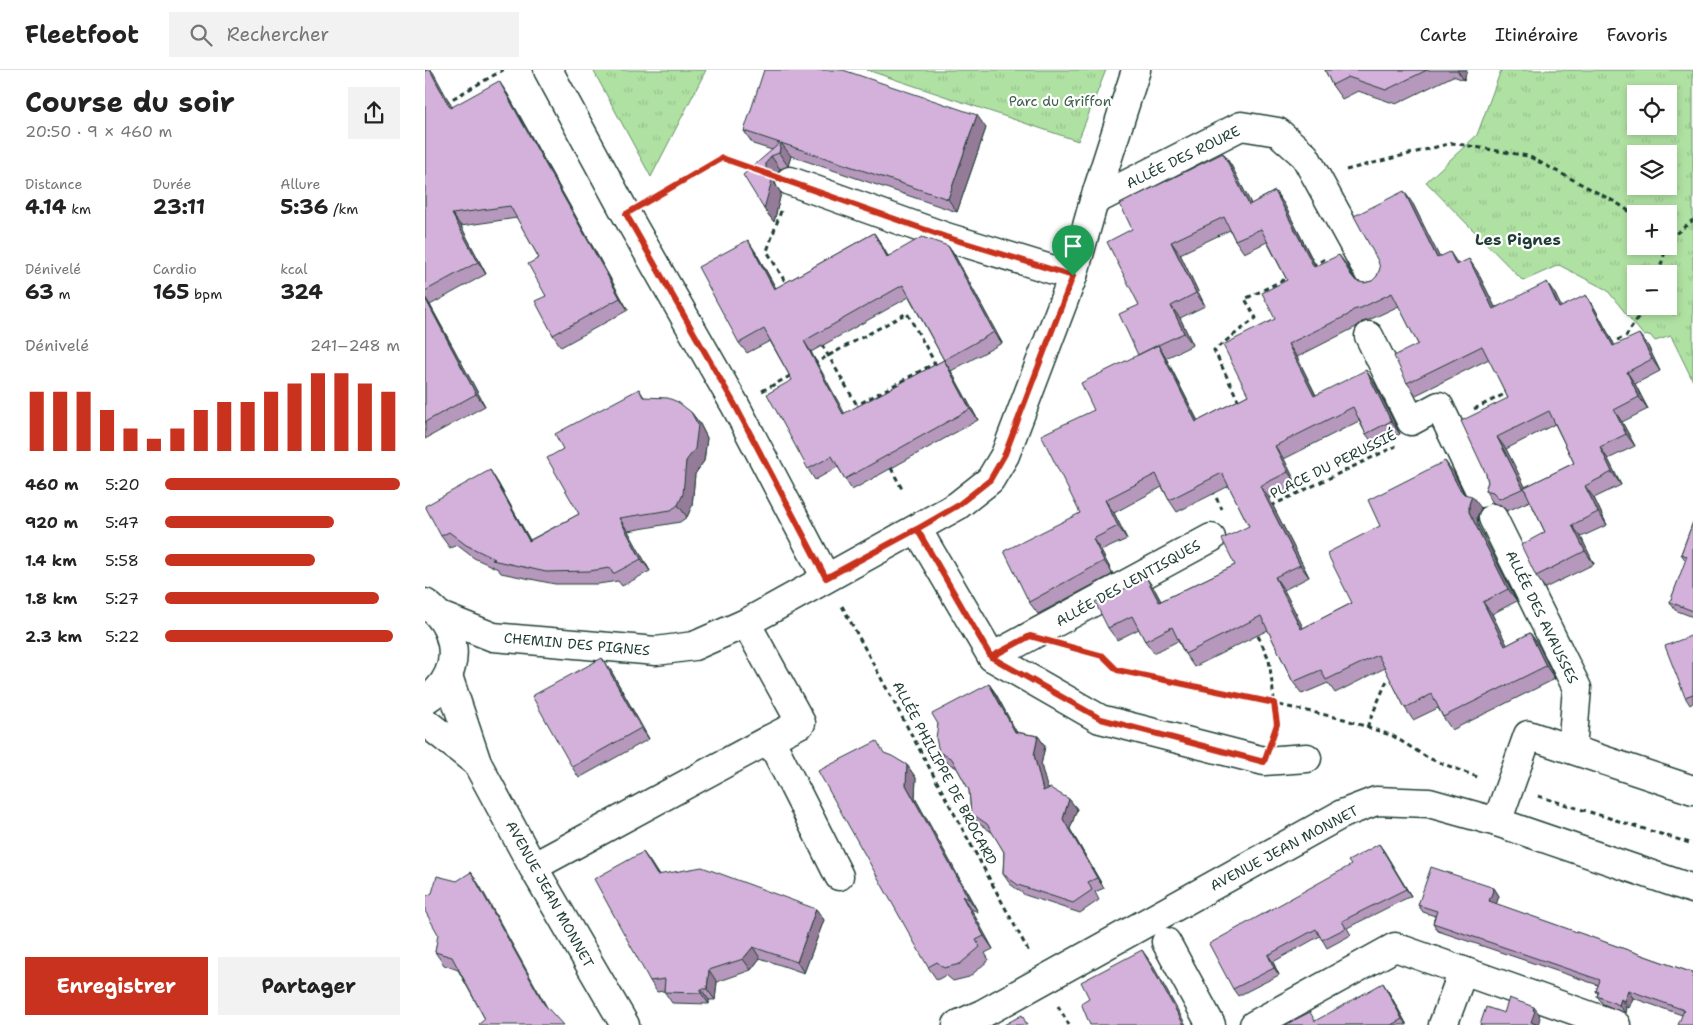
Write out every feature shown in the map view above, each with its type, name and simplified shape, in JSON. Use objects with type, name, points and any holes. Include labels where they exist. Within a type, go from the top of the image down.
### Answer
[{"type":"street","points":[[548,70],[626,214],[735,405],[826,578]]},
{"type":"street","name":"CHEMIN DES PIGNES","points":[[432,610],[493,637],[656,651],[694,646],[746,623],[957,506],[990,480],[1005,454],[1073,276],[1094,201],[1136,70]]},
{"type":"street","name":"ALLÉE DES ROURE","points":[[1094,201],[1241,126],[1278,132],[1305,156],[1373,280]]},
{"type":"street","points":[[791,182],[946,237],[1073,276]]},
{"type":"street","points":[[1369,336],[1411,421],[1439,406],[1481,493]]},
{"type":"street","name":"ALLÉE DES AVAUSSES","points":[[1493,518],[1577,688],[1572,749]]},
{"type":"street","points":[[917,529],[991,657],[1101,719],[1264,762],[1307,758]]},
{"type":"street","name":"ALLÉE DES LENTISQUES","points":[[991,657],[1211,538]]},
{"type":"street","name":"AVENUE JEAN MONNET","points":[[432,610],[449,631],[453,648],[449,670],[477,763],[533,867],[625,1025]]},
{"type":"street","points":[[533,867],[801,723],[746,623]]},
{"type":"street","name":"CHEMIN DES PIGNES","points":[[425,700],[438,691],[449,670],[493,637]]},
{"type":"street","name":"AVENUE JEAN MONNET","points":[[425,722],[477,763]]},
{"type":"street","points":[[1497,822],[1528,734],[1693,790]]},
{"type":"street","points":[[769,739],[839,876]]},
{"type":"street","name":"AVENUE JEAN MONNET","points":[[957,1025],[976,1020],[1044,980],[1342,814],[1376,801],[1429,803],[1497,822],[1693,889]]},
{"type":"street","points":[[1166,942],[1211,1025]]},
{"type":"street","points":[[1254,1025],[1395,947],[1616,1025]]},
{"type":"street","points":[[1443,1025],[1463,971]]},
{"type":"path","points":[[441,106],[503,70]]},
{"type":"path","points":[[1317,177],[1452,143],[1528,156],[1627,210]]},
{"type":"path","points":[[626,214],[722,158],[791,182],[767,251],[787,286]]},
{"type":"path","points":[[1677,233],[1693,220]]},
{"type":"path","points":[[1304,270],[1354,245]]},
{"type":"path","points":[[1241,406],[1214,350],[1257,318],[1245,299],[1295,274]]},
{"type":"path","points":[[811,365],[907,313],[935,363],[857,406]]},
{"type":"path","points":[[1609,345],[1626,336],[1640,315]]},
{"type":"path","points":[[822,345],[861,413]]},
{"type":"path","points":[[735,405],[794,374]]},
{"type":"path","points":[[1447,422],[1510,392]]},
{"type":"path","name":"PLACE DU PERUSSIÉ","points":[[1266,508],[1404,443]]},
{"type":"path","points":[[891,468],[902,489]]},
{"type":"path","name":"ALLÉE PHILIPPE DE BROCARD","points":[[826,578],[1044,980]]},
{"type":"path","points":[[1030,636],[1103,656],[1117,670],[1344,719],[1393,736],[1428,758],[1510,787],[1693,844]]},
{"type":"path","points":[[1258,636],[1269,659],[1277,724],[1264,762]]},
{"type":"path","points":[[1367,727],[1388,678]]},
{"type":"green space","points":[[593,70],[706,70],[651,177]]},
{"type":"green space","name":"Parc du Griffon","points":[[867,70],[1106,70],[1078,141]]},
{"type":"green space","points":[[1501,70],[1693,70],[1693,381],[1671,336],[1655,341],[1650,335],[1644,336],[1627,315],[1677,315],[1677,265],[1627,265],[1627,315],[1607,290],[1559,265],[1523,281],[1426,182],[1477,135]]},
{"type":"building","points":[[425,70],[430,70],[450,108],[499,81],[620,298],[553,335],[535,301],[546,296],[528,264],[539,258],[510,206],[452,214],[478,262],[425,291]]},
{"type":"building","points":[[764,70],[843,70],[977,115],[948,199],[781,143],[779,153],[771,156],[766,163],[766,171],[772,180],[764,209],[743,175],[780,143],[744,131]]},
{"type":"building","points":[[1325,70],[1427,70],[1386,90],[1348,77],[1332,85]]},
{"type":"building","points":[[1223,153],[1249,205],[1275,191],[1314,267],[1339,255],[1356,281],[1364,283],[1372,281],[1377,276],[1380,268],[1354,216],[1404,191],[1437,258],[1450,252],[1456,265],[1469,259],[1493,309],[1547,282],[1559,308],[1586,295],[1613,346],[1639,334],[1652,359],[1627,372],[1639,397],[1614,410],[1626,434],[1600,447],[1612,472],[1585,486],[1598,512],[1572,525],[1585,551],[1536,576],[1521,545],[1545,532],[1524,488],[1499,499],[1493,492],[1485,490],[1488,482],[1486,474],[1461,421],[1508,398],[1482,346],[1407,383],[1394,356],[1418,344],[1392,293],[1353,310],[1348,315],[1288,344],[1314,396],[1366,370],[1391,421],[1366,434],[1353,407],[1275,446],[1288,472],[1260,486],[1300,565],[1275,577],[1301,629],[1352,603],[1327,553],[1380,526],[1368,500],[1445,461],[1459,488],[1464,494],[1472,496],[1469,512],[1508,589],[1483,602],[1505,646],[1530,633],[1546,666],[1443,717],[1432,694],[1405,708],[1378,655],[1326,680],[1321,670],[1293,682],[1261,616],[1185,654],[1172,627],[1145,641],[1132,616],[1108,628],[1095,602],[1118,589],[1119,592],[1146,577],[1159,602],[1235,565],[1222,539],[1249,526],[1222,473],[1169,500],[1156,474],[1105,500],[1118,526],[1093,539],[1104,561],[1029,602],[1004,551],[1080,513],[1041,435],[1094,410],[1081,383],[1138,355],[1119,314],[1139,305],[1107,242],[1132,229],[1120,204]],"holes":[[[1224,217],[1235,240],[1261,229],[1287,280],[1262,293],[1275,319],[1223,345],[1248,395],[1196,422],[1158,345],[1184,333],[1171,306],[1196,293],[1171,242]],[[1549,411],[1574,463],[1523,488],[1497,437]]]},
{"type":"building","points":[[874,233],[887,257],[922,237],[948,246],[994,332],[944,360],[970,409],[845,479],[832,456],[808,469],[767,394],[792,380],[764,329],[739,343],[698,267],[748,240],[774,289]],"holes":[[[903,285],[944,360],[843,414],[804,341]]]},
{"type":"building","points":[[425,298],[476,394],[425,422]]},
{"type":"building","points":[[639,389],[643,397],[668,398],[678,402],[691,412],[698,425],[695,449],[686,461],[683,494],[678,505],[671,510],[619,518],[641,559],[613,574],[610,568],[589,571],[546,572],[492,560],[495,559],[466,545],[449,532],[441,536],[425,506],[490,470],[529,541],[579,514],[547,458],[563,449],[555,434]]},
{"type":"building","points":[[1693,522],[1693,611],[1670,602],[1687,556],[1681,554]]},
{"type":"building","points":[[1693,635],[1693,694],[1685,697],[1665,646]]},
{"type":"building","points":[[602,658],[641,728],[572,767],[532,696]]},
{"type":"building","points":[[989,684],[1015,732],[1038,736],[1034,755],[1043,791],[1050,788],[1069,799],[1063,819],[1097,878],[1088,882],[1092,890],[1073,903],[1018,885],[1003,874],[1004,852],[987,824],[971,813],[969,790],[952,759],[939,752],[936,738],[938,724],[932,714]]},
{"type":"building","points":[[877,741],[884,753],[907,765],[906,785],[969,899],[962,896],[984,936],[976,940],[980,947],[960,964],[944,968],[937,962],[928,967],[818,771]]},
{"type":"building","points":[[1379,844],[1406,889],[1342,921],[1346,928],[1322,940],[1316,929],[1268,955],[1274,968],[1233,989],[1209,944],[1351,865],[1348,861]]},
{"type":"building","points":[[643,852],[657,875],[702,867],[816,909],[797,962],[753,947],[743,959],[709,970],[707,989],[701,989],[701,993],[664,992],[665,979],[650,981],[594,879]]},
{"type":"building","points":[[1431,867],[1494,888],[1489,901],[1693,973],[1693,1025],[1678,1025],[1684,1010],[1628,990],[1624,1001],[1621,999],[1619,1005],[1597,996],[1599,992],[1596,991],[1600,980],[1433,923],[1437,911],[1418,905]]},
{"type":"building","points":[[471,872],[544,1004],[563,1025],[480,1025],[485,1019],[452,957],[435,952],[438,934],[425,911],[425,897],[432,893],[437,876],[457,881]]},
{"type":"building","points":[[1142,950],[1184,1025],[1090,1025],[1081,1003],[1089,998],[1081,982]]},
{"type":"building","points":[[1383,983],[1402,1019],[1391,1025],[1285,1025],[1310,1012],[1315,1021]]},
{"type":"building","points":[[1509,998],[1534,1007],[1533,1010],[1535,1011],[1531,1022],[1538,1025],[1480,1025],[1486,1007],[1504,1013]]},
{"type":"building","points":[[1022,1015],[1027,1025],[1004,1025]]},
{"type":"district","name":"Les Pignes","points":[[1518,239]]},
{"type":"route","points":[[1073,276],[946,237],[722,158],[626,214],[735,405],[826,578],[917,529],[954,593],[991,657],[1101,719],[1264,762],[1277,724],[1274,703],[1117,670],[1103,656],[1030,636],[991,657],[954,593],[917,529],[957,506],[990,480],[1005,454],[1073,276]]}]
